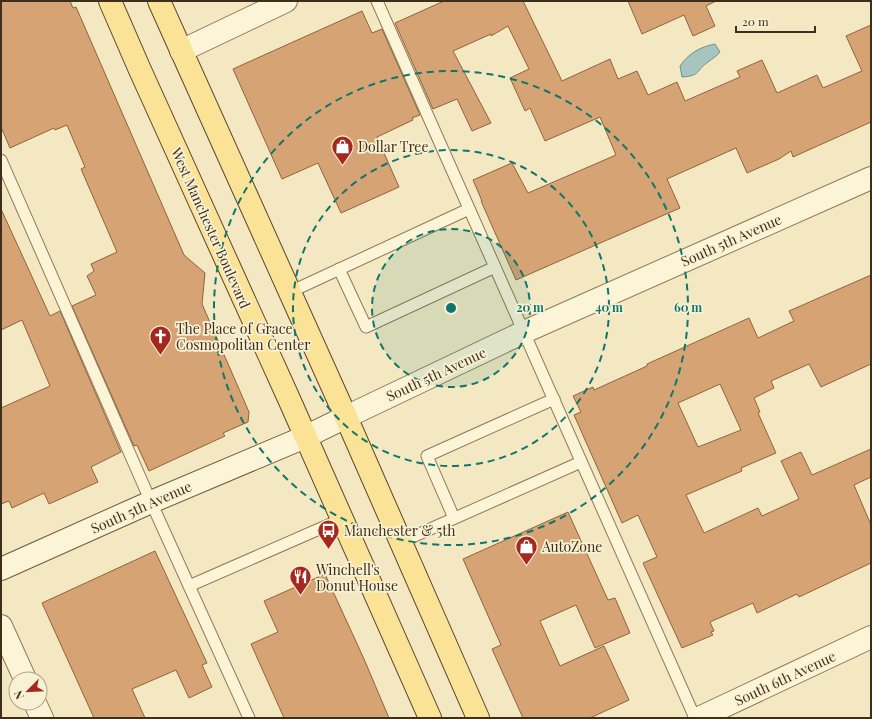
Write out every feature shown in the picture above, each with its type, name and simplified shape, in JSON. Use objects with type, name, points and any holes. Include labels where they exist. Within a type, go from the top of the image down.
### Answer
[{"type":"main road","name":"West Manchester Boulevard","points":[[110,1],[430,718]]},
{"type":"main road","points":[[159,1],[346,417],[478,718]]},
{"type":"street","points":[[181,51],[286,1]]},
{"type":"street","name":"South 5th Avenue","points":[[1,569],[152,502],[305,437],[524,332],[871,178]]},
{"type":"street","points":[[1,626],[21,671]]},
{"type":"street","name":"South 6th Avenue","points":[[699,718],[871,637]]},
{"type":"lane","points":[[377,1],[695,718]]},
{"type":"lane","points":[[1,160],[189,586],[249,718]]},
{"type":"lane","points":[[290,292],[470,210]]},
{"type":"lane","points":[[339,269],[366,327],[495,267]]},
{"type":"lane","points":[[454,518],[427,456],[554,399]]},
{"type":"lane","points":[[401,542],[581,462]]},
{"type":"lane","points":[[189,586],[342,519]]},
{"type":"water","points":[[715,44],[720,52],[717,55],[695,74],[682,77],[680,66],[691,54],[704,47]]},
{"type":"building","points":[[1,1],[70,1],[73,8],[76,7],[184,255],[205,273],[202,304],[249,412],[248,422],[223,433],[225,436],[149,471],[137,445],[134,446],[72,306],[96,295],[87,276],[94,271],[91,264],[117,252],[81,169],[85,167],[67,125],[55,130],[54,128],[10,148],[1,127]]},
{"type":"building","points":[[444,1],[523,1],[562,81],[610,59],[618,79],[637,71],[648,95],[677,82],[685,101],[740,77],[737,71],[762,60],[777,93],[817,75],[823,88],[862,71],[846,36],[871,25],[871,122],[793,157],[791,151],[779,159],[747,173],[736,148],[667,179],[680,208],[516,280],[473,180],[512,163],[528,193],[616,155],[600,117],[545,141],[530,108],[525,111],[510,78],[529,69],[508,26],[491,36],[491,34],[453,51],[491,123],[472,131],[457,99],[433,109],[395,23]]},
{"type":"building","points":[[628,1],[716,1],[706,6],[715,26],[693,36],[684,15],[642,34]]},
{"type":"building","points":[[362,11],[372,33],[382,29],[420,115],[412,118],[413,120],[377,137],[399,187],[341,213],[318,163],[282,179],[233,69]]},
{"type":"building","points":[[1,209],[50,316],[60,311],[121,452],[91,467],[98,482],[49,504],[44,493],[12,508],[9,501],[1,504],[1,408],[50,386],[22,320],[1,330]]},
{"type":"building","points":[[871,275],[871,364],[821,387],[809,364],[771,381],[774,388],[754,398],[760,412],[758,413],[776,453],[741,468],[742,471],[686,495],[704,533],[758,508],[762,516],[799,499],[781,461],[801,452],[812,475],[871,449],[871,477],[854,485],[871,525],[871,563],[799,597],[797,594],[757,613],[753,603],[710,622],[714,631],[711,632],[713,635],[682,648],[643,563],[657,557],[638,515],[622,523],[574,415],[581,412],[573,396],[593,387],[594,390],[647,366],[647,364],[749,318],[758,338],[794,321],[789,311]],"holes":[[[720,384],[741,430],[698,447],[678,403]]]},
{"type":"building","points":[[568,512],[608,600],[615,598],[630,633],[595,648],[576,605],[540,621],[560,666],[604,646],[629,700],[590,718],[523,718],[492,649],[501,645],[463,559]]},
{"type":"building","points":[[155,551],[207,663],[202,665],[212,687],[189,698],[176,670],[132,689],[145,718],[94,718],[42,603]]},
{"type":"building","points":[[325,574],[389,718],[284,718],[251,644],[278,632],[264,601]]},
{"type":"place","name":"Dollar Tree","points":[[342,166]]},
{"type":"place","name":"The Place of Grace Cosmopolitan Center","points":[[161,356]]},
{"type":"place","name":"Manchester & 5th","points":[[329,550]]},
{"type":"place","name":"AutoZone","points":[[526,566]]},
{"type":"place","name":"Winchell's Donut House","points":[[300,596]]}]
